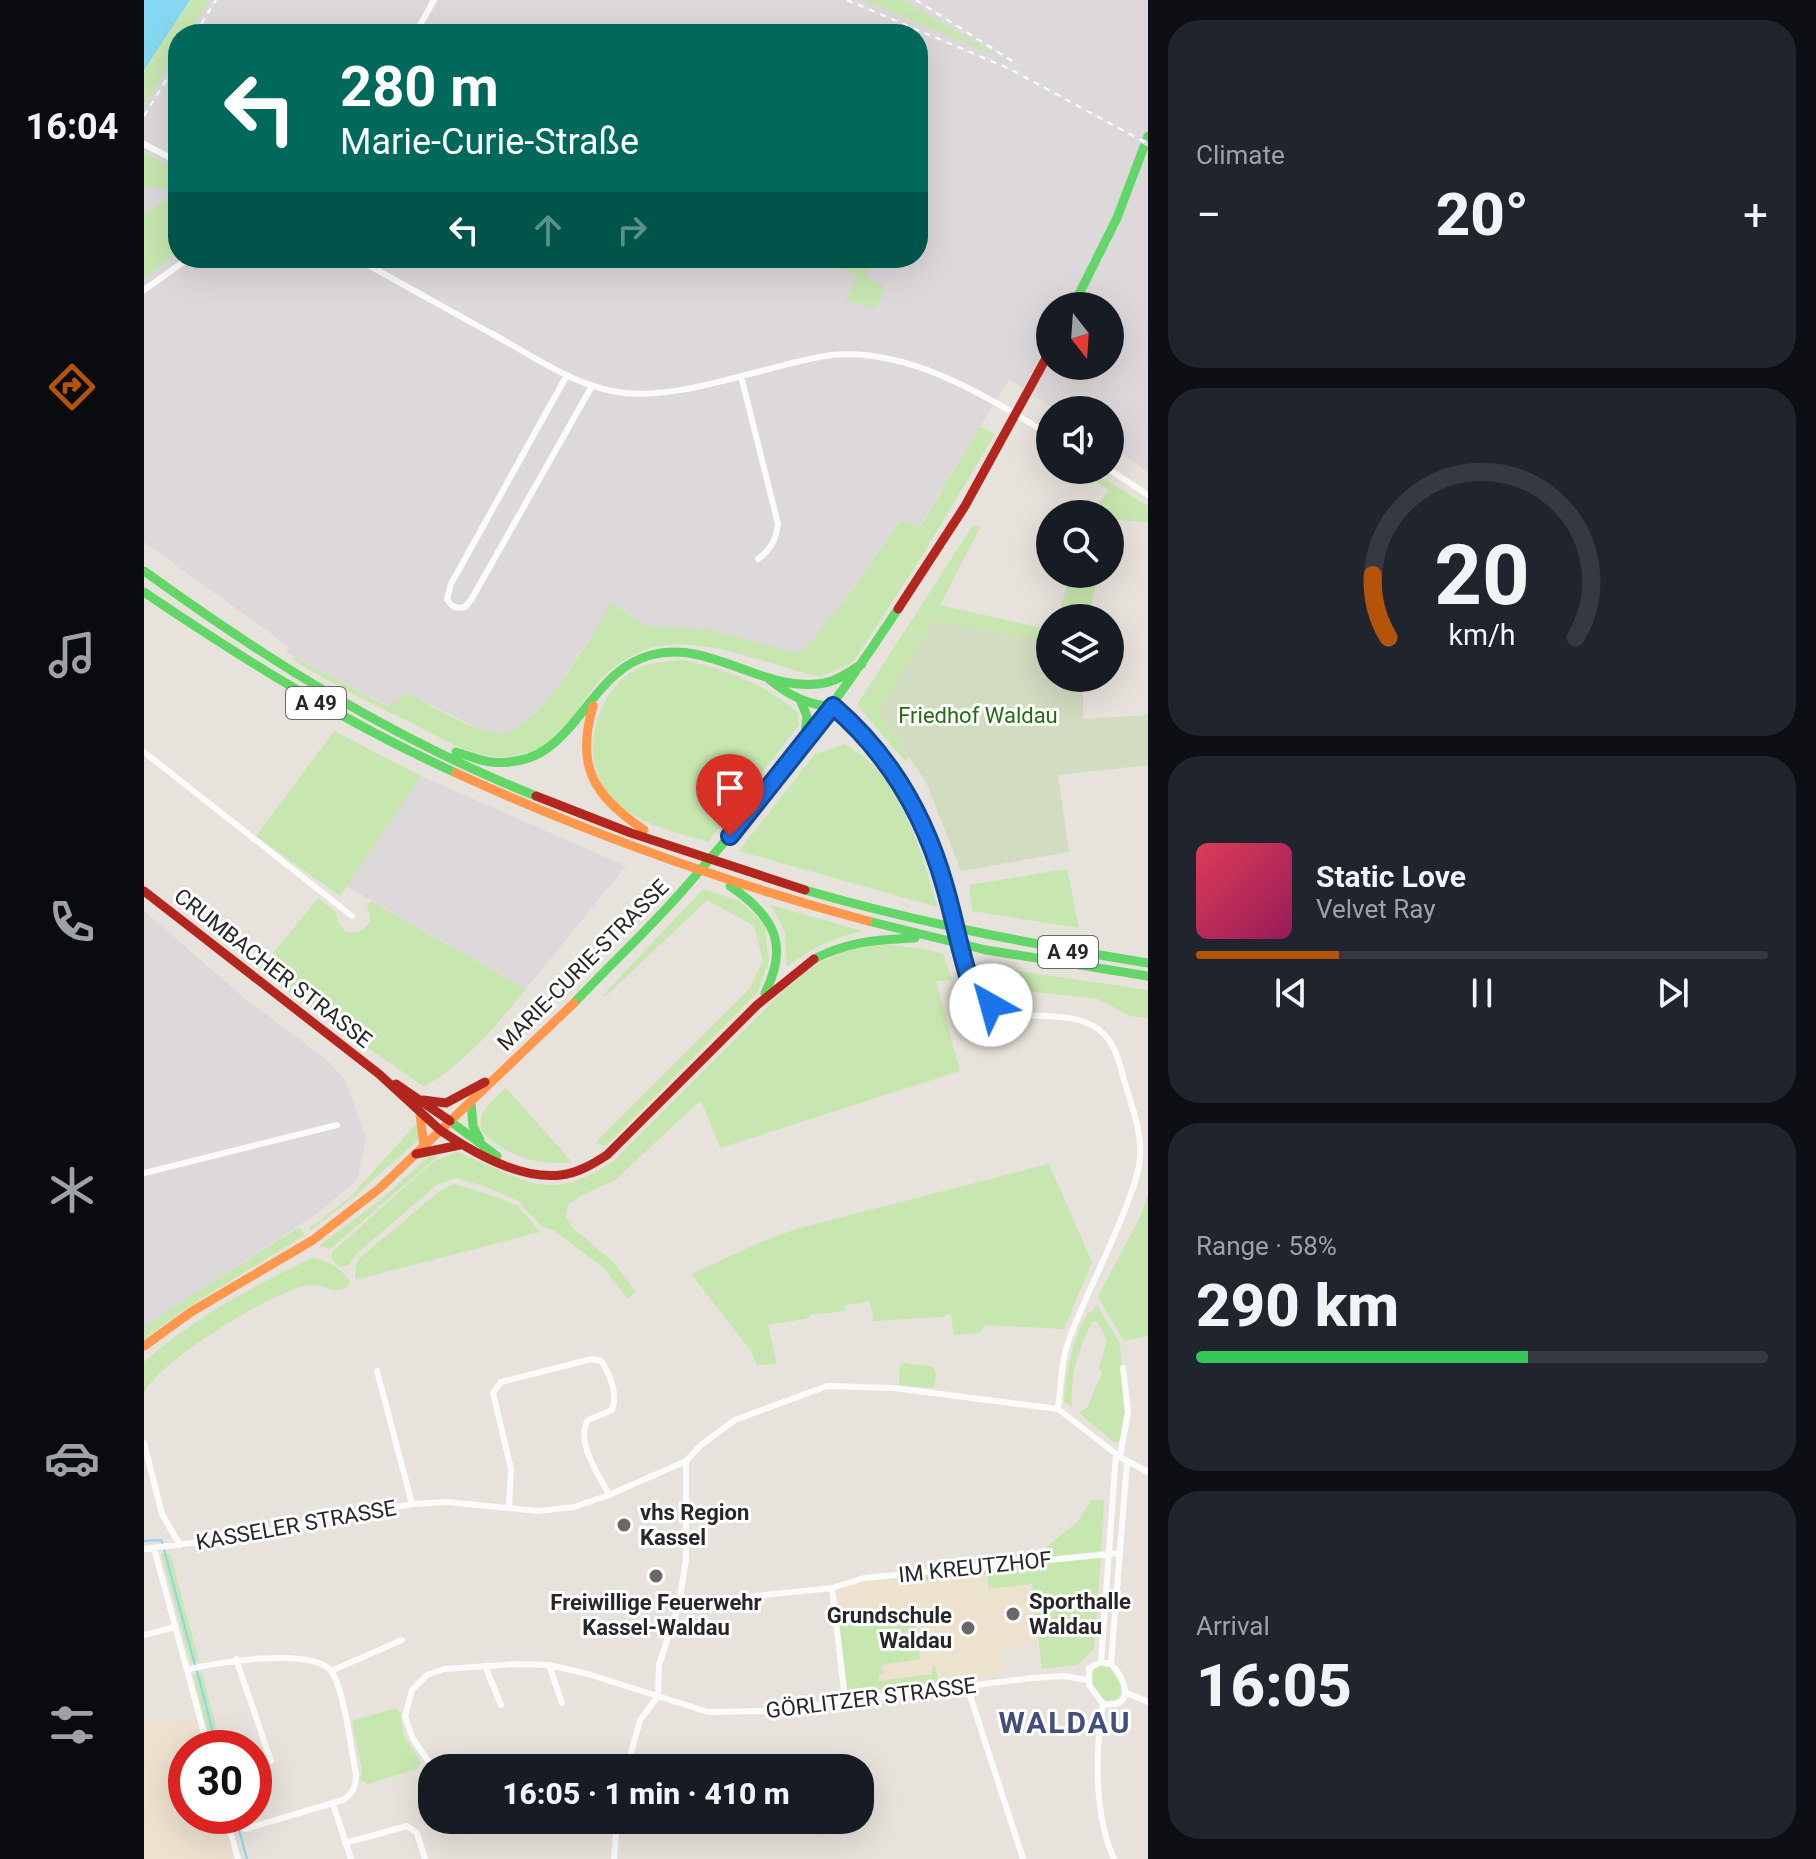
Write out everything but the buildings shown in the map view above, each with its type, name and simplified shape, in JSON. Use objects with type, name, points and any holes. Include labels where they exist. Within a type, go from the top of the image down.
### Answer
[{"type":"main road","points":[[1080,292],[1117,218],[1148,136]]},
{"type":"main road","name":"MARIE-CURIE-STRASSE","points":[[144,1346],[191,1312],[313,1240],[380,1188],[554,1024],[683,890],[804,743],[862,664],[965,506],[1036,378]]},
{"type":"main road","name":"A 49","points":[[144,571],[212,621],[340,701],[541,796],[738,869],[929,922],[1072,952],[1148,963]]},
{"type":"main road","name":"A 49","points":[[144,592],[274,679],[349,722],[500,794],[649,853],[727,882],[934,938],[1148,976]]},
{"type":"main road","points":[[396,730],[491,762],[518,762],[534,758],[553,746],[622,668],[637,659],[672,652],[707,656],[767,678],[801,684],[826,683],[862,664]]},
{"type":"main road","points":[[767,678],[801,702],[821,707],[833,706]]},
{"type":"main road","points":[[801,684],[833,706]]},
{"type":"main road","points":[[599,692],[587,722],[584,743],[593,781],[614,811],[660,841]]},
{"type":"main road","points":[[801,702],[807,716],[804,743]]},
{"type":"main road","points":[[727,882],[760,908],[776,937],[778,957],[774,977],[757,1005]]},
{"type":"main road","name":"CRUMBACHER STRASSE","points":[[144,891],[379,1074],[460,1145],[527,1174],[563,1176],[589,1167],[627,1136],[757,1005]]},
{"type":"main road","points":[[757,1005],[805,964],[834,949],[872,939],[934,938]]},
{"type":"main road","points":[[423,1100],[446,1103],[502,1072]]},
{"type":"main road","name":"CRUMBACHER STRASSE","points":[[379,1074],[423,1100],[508,1166]]},
{"type":"main road","points":[[471,1102],[473,1126],[484,1146]]},
{"type":"main road","points":[[419,1112],[424,1146]]},
{"type":"main road","points":[[416,1154],[460,1145]]},
{"type":"street","points":[[421,24],[434,0]]},
{"type":"street","points":[[144,144],[168,157]]},
{"type":"street","points":[[144,290],[175,268]]},
{"type":"street","points":[[373,268],[592,386],[626,393],[660,393],[696,388],[834,355],[890,358],[920,367],[1036,427]]},
{"type":"street","points":[[567,375],[448,591],[447,599],[451,606],[458,609],[465,607],[471,600],[592,386]]},
{"type":"street","points":[[741,376],[778,524],[776,538],[758,559]]},
{"type":"street","points":[[1124,479],[1148,495]]},
{"type":"street","points":[[833,706],[881,755],[919,814],[944,883],[967,973],[978,996],[991,1005],[1013,1013],[1063,1016],[1084,1022],[1103,1033],[1118,1057],[1140,1138],[1139,1170],[1115,1236],[1070,1337],[1058,1409],[1118,1456],[1148,1472]]},
{"type":"street","points":[[144,752],[352,916]]},
{"type":"street","points":[[144,1173],[337,1125]]},
{"type":"street","points":[[509,1507],[511,1469],[493,1393],[501,1382],[592,1359],[601,1361],[607,1368],[615,1402],[612,1410],[588,1420],[584,1432],[592,1462],[609,1495]]},
{"type":"street","points":[[1101,1662],[1118,1456],[1128,1412],[1123,1368]]},
{"type":"street","name":"KASSELER STRASSE","points":[[377,1371],[412,1504]]},
{"type":"street","name":"KASSELER STRASSE","points":[[144,1549],[231,1538],[412,1504],[447,1502],[538,1511],[589,1503],[686,1461],[701,1445],[735,1420],[827,1386],[894,1388],[1058,1409]]},
{"type":"street","name":"KASSELER STRASSE","points":[[144,1443],[162,1514],[180,1545]]},
{"type":"street","points":[[631,1754],[640,1720],[658,1696],[659,1665],[679,1604],[686,1559],[686,1461]]},
{"type":"street","points":[[1111,1664],[1127,1462]]},
{"type":"street","points":[[161,1548],[175,1627],[193,1668],[205,1730]]},
{"type":"street","name":"IM KREUTZHOF","points":[[679,1604],[832,1588],[864,1578],[1120,1553]]},
{"type":"street","points":[[832,1588],[845,1700]]},
{"type":"street","points":[[144,1635],[175,1627]]},
{"type":"street","points":[[331,1671],[402,1640]]},
{"type":"street","points":[[193,1668],[236,1659],[316,1661],[331,1671],[338,1685],[356,1786],[351,1795],[333,1804],[272,1821]]},
{"type":"street","points":[[236,1659],[260,1730]]},
{"type":"street","points":[[1101,1662],[1111,1664],[1123,1679],[1125,1692],[1120,1703],[1103,1704],[1091,1691],[1087,1680],[1089,1668],[1101,1662]]},
{"type":"street","points":[[549,1665],[562,1703]]},
{"type":"street","name":"GÖRLITZER STRASSE","points":[[423,1754],[407,1726],[407,1702],[412,1690],[434,1672],[485,1666],[549,1665],[722,1714],[1032,1678],[1064,1676],[1087,1680]]},
{"type":"street","points":[[485,1666],[501,1705]]},
{"type":"street","points":[[967,1686],[1023,1859]]},
{"type":"street","points":[[1125,1692],[1148,1702]]},
{"type":"street","points":[[1103,1704],[1098,1737],[1100,1799],[1114,1859]]},
{"type":"street","points":[[333,1804],[351,1859]]},
{"type":"street","points":[[345,1843],[407,1826],[417,1833],[425,1859]]},
{"type":"street","points":[[231,1834],[238,1859]]},
{"type":"street","points":[[614,1859],[616,1834]]},
{"type":"shaded area","points":[[144,0],[1148,0],[1148,472],[1124,456],[1124,396],[1036,397],[1009,379],[919,527],[899,521],[847,598],[800,654],[707,629],[648,626],[612,603],[555,691],[528,720],[513,731],[499,734],[481,730],[407,693],[390,707],[287,653],[288,646],[144,542]]},
{"type":"shaded area","points":[[421,776],[626,866],[526,989],[346,886]]},
{"type":"shaded area","points":[[144,911],[241,995],[327,1060],[345,1080],[366,1138],[357,1180],[318,1213],[144,1327]]},
{"type":"shaded area","name":"Grundschule Waldau","points":[[1101,1556],[1095,1638],[1001,1648],[1003,1674],[851,1694],[846,1690],[835,1591],[852,1588],[851,1582]]},
{"type":"shaded area","points":[[194,1719],[197,1730],[168,1730],[168,1834],[226,1834],[232,1859],[144,1859],[144,1724]]},
{"type":"green space","points":[[190,0],[209,0],[194,24],[174,24]]},
{"type":"green space","points":[[863,0],[903,0],[1003,59],[928,27],[928,24],[920,24]]},
{"type":"green space","points":[[168,33],[168,66],[144,105],[144,70]]},
{"type":"green space","points":[[144,152],[168,167],[168,186],[166,189],[144,186]]},
{"type":"green space","points":[[168,199],[168,259],[144,279],[144,213]]},
{"type":"green space","points":[[841,268],[869,268],[865,277],[885,287],[876,309],[845,301],[858,276]]},
{"type":"green space","points":[[980,427],[995,434],[922,556],[853,662],[820,677],[715,648],[673,644],[654,647],[629,658],[606,674],[562,732],[549,742],[526,753],[502,757],[476,753],[452,744],[293,660],[294,657],[389,707],[407,693],[463,723],[497,733],[513,730],[546,702],[611,603],[648,626],[707,629],[800,654],[847,598],[900,521],[920,527]]},
{"type":"green space","points":[[1100,484],[1113,484],[1148,506],[1148,523],[1124,520],[1124,500],[1101,500],[1109,490]]},
{"type":"green space","points":[[973,525],[981,526],[940,605],[1036,627],[1036,639],[934,621],[878,712],[909,758],[905,761],[857,705]]},
{"type":"green space","points":[[1066,588],[1095,588],[1092,604],[1062,604]]},
{"type":"green space","name":"Friedhof Waldau","points":[[934,621],[1036,639],[1036,692],[1083,692],[1083,719],[1148,715],[1148,765],[1058,775],[1069,852],[961,871],[926,782],[878,712]]},
{"type":"green space","points":[[684,660],[730,673],[758,685],[797,712],[799,725],[708,842],[657,826],[622,808],[602,785],[593,751],[599,715],[617,684],[642,666]]},
{"type":"green space","points":[[334,731],[421,776],[340,896],[256,836]]},
{"type":"green space","points":[[845,744],[870,762],[894,793],[920,850],[937,907],[739,851],[815,754]]},
{"type":"green space","points":[[1067,869],[1079,928],[972,911],[969,885]]},
{"type":"green space","points":[[703,889],[739,901],[764,923],[769,961],[757,993],[606,1146],[595,1143],[750,988],[763,960],[754,926],[707,900],[606,996],[603,995]]},
{"type":"green space","points":[[318,898],[336,912],[337,921],[346,932],[358,932],[366,926],[371,919],[367,905],[371,901],[526,989],[492,1030],[466,1055],[424,1087],[259,971]]},
{"type":"green space","points":[[771,905],[862,931],[823,944],[787,967],[785,932]]},
{"type":"green space","points":[[880,944],[943,954],[952,980],[936,981],[960,1071],[720,1148],[701,1100],[615,1180],[568,1205],[566,1217],[573,1228],[613,1262],[636,1292],[628,1299],[604,1268],[553,1230],[542,1227],[518,1201],[456,1178],[438,1184],[356,1254],[349,1265],[339,1267],[332,1259],[332,1252],[433,1162],[457,1152],[534,1183],[570,1183],[590,1175],[613,1161],[785,989],[817,964],[846,951]]},
{"type":"green space","points":[[1004,969],[1148,990],[1148,1018],[1130,1016],[1098,999],[1011,989],[992,980]]},
{"type":"green space","points":[[506,1088],[572,1162],[546,1162],[522,1157],[500,1147],[481,1130],[484,1111]]},
{"type":"green space","points":[[419,1121],[418,1140],[353,1198],[310,1231],[351,1196]]},
{"type":"green space","points":[[439,1155],[330,1249],[319,1246],[379,1201],[429,1156]]},
{"type":"green space","points":[[1049,1164],[1092,1262],[1064,1329],[986,1325],[980,1333],[954,1335],[951,1314],[874,1321],[870,1301],[845,1305],[845,1311],[768,1325],[777,1364],[757,1365],[751,1351],[691,1274],[799,1228]]},
{"type":"green space","points":[[455,1184],[518,1206],[540,1232],[355,1280],[356,1264],[361,1257],[441,1190]]},
{"type":"green space","points":[[1148,1193],[1148,1336],[1124,1341],[1098,1297],[1141,1215]]},
{"type":"green space","points":[[299,1227],[305,1235],[188,1307],[144,1339],[144,1327]]},
{"type":"green space","points":[[312,1258],[339,1269],[350,1282],[348,1287],[333,1290],[311,1285],[272,1299],[195,1345],[154,1379],[144,1392],[144,1362],[163,1346],[224,1304]]},
{"type":"green space","points":[[1097,1305],[1120,1344],[1124,1414],[1119,1441],[1115,1443],[1079,1413],[1087,1408],[1102,1373],[1099,1368],[1107,1341],[1098,1322],[1093,1321],[1079,1351],[1072,1384],[1072,1407],[1064,1402],[1074,1344],[1088,1312],[1091,1313]]},
{"type":"green space","points":[[900,1365],[934,1367],[934,1388],[899,1385]]},
{"type":"green space","points":[[1092,1500],[1104,1500],[1101,1551],[1039,1558],[1042,1551],[1078,1521]]},
{"type":"green space","points":[[170,1553],[199,1661],[191,1663],[161,1554]]},
{"type":"green space","points":[[1101,1556],[1094,1648],[1078,1665],[1042,1669],[1032,1584],[989,1589],[987,1574],[975,1573],[907,1583],[906,1578],[852,1584]]},
{"type":"green space","points":[[861,1611],[863,1623],[915,1617],[920,1659],[882,1665],[883,1673],[878,1674],[879,1681],[932,1674],[932,1668],[936,1667],[938,1682],[848,1693],[838,1614]]},
{"type":"green space","points":[[1101,1666],[1110,1668],[1120,1685],[1121,1694],[1116,1699],[1107,1701],[1095,1687],[1094,1669]]},
{"type":"green space","points":[[202,1673],[216,1730],[207,1730],[193,1675]]},
{"type":"green space","points":[[395,1708],[400,1712],[404,1736],[418,1757],[417,1769],[368,1784],[360,1779],[362,1771],[352,1721]]},
{"type":"water","points":[[144,0],[190,0],[174,24],[168,24],[168,33],[144,70]]},
{"type":"waterway","points":[[144,1541],[162,1542],[195,1665]]},
{"type":"waterway","points":[[197,1671],[212,1730]]},
{"type":"waterway","points":[[240,1834],[247,1859]]},
{"type":"railway","points":[[201,24],[216,0]]},
{"type":"railway","points":[[847,0],[904,24]]},
{"type":"railway","points":[[916,0],[1017,64]]},
{"type":"railway","points":[[928,34],[1010,69],[1148,144]]},
{"type":"railway","points":[[144,116],[168,77]]},
{"type":"traffic: fast","points":[[1080,292],[1117,218],[1148,136]]},
{"type":"traffic: fast","points":[[144,571],[237,636],[333,696],[433,750],[536,796]]},
{"type":"traffic: fast","points":[[144,592],[296,689],[456,773]]},
{"type":"traffic: fast","points":[[574,1003],[671,904],[741,822],[796,753],[898,609]]},
{"type":"traffic: fast","points":[[456,752],[491,762],[519,761],[542,752],[561,737],[609,681],[628,665],[651,655],[673,652],[695,654],[780,681],[802,684],[829,682],[862,664]]},
{"type":"traffic: fast","points":[[770,680],[799,699],[833,706]]},
{"type":"traffic: fast","points":[[801,702],[807,716],[804,743]]},
{"type":"traffic: fast","points":[[730,886],[757,908],[773,932],[776,960],[765,993]]},
{"type":"traffic: fast","points":[[805,890],[975,932],[1148,963]]},
{"type":"traffic: fast","points":[[868,921],[986,950],[1148,976]]},
{"type":"traffic: fast","points":[[814,959],[863,942],[915,938]]},
{"type":"traffic: fast","points":[[471,1102],[473,1126],[480,1140]]},
{"type":"traffic: fast","points":[[450,1121],[497,1156]]},
{"type":"traffic: slow","points":[[593,706],[586,746],[593,778],[612,805],[644,830]]},
{"type":"traffic: slow","points":[[456,773],[557,817],[659,856],[868,921]]},
{"type":"traffic: slow","points":[[144,1346],[191,1312],[313,1240],[380,1188],[574,1003]]},
{"type":"traffic: slow","points":[[420,1115],[424,1146]]},
{"type":"traffic: jam","points":[[898,609],[965,506],[1036,377]]},
{"type":"traffic: jam","points":[[536,796],[631,833],[805,890]]},
{"type":"traffic: jam","points":[[144,891],[379,1074],[440,1130]]},
{"type":"traffic: jam","points":[[440,1130],[482,1155],[514,1169],[561,1175],[585,1168],[607,1155],[757,1005],[814,959]]},
{"type":"traffic: jam","points":[[423,1100],[446,1103],[485,1082]]},
{"type":"traffic: jam","points":[[396,1084],[450,1121]]},
{"type":"traffic: jam","points":[[416,1154],[460,1145]]},
{"type":"place","name":"vhs Region Kassel","points":[[624,1525]]},
{"type":"place","name":"Freiwillige Feuerwehr Kassel-Waldau","points":[[656,1576]]},
{"type":"place","name":"Sporthalle Waldau","points":[[1013,1614]]},
{"type":"place","name":"Grundschule Waldau","points":[[968,1628]]},
{"type":"district","name":"WALDAU","points":[[1065,1722]]},
{"type":"route","points":[[730,836],[833,706],[881,755],[919,814],[944,883],[970,982],[978,996],[991,1005]]}]
